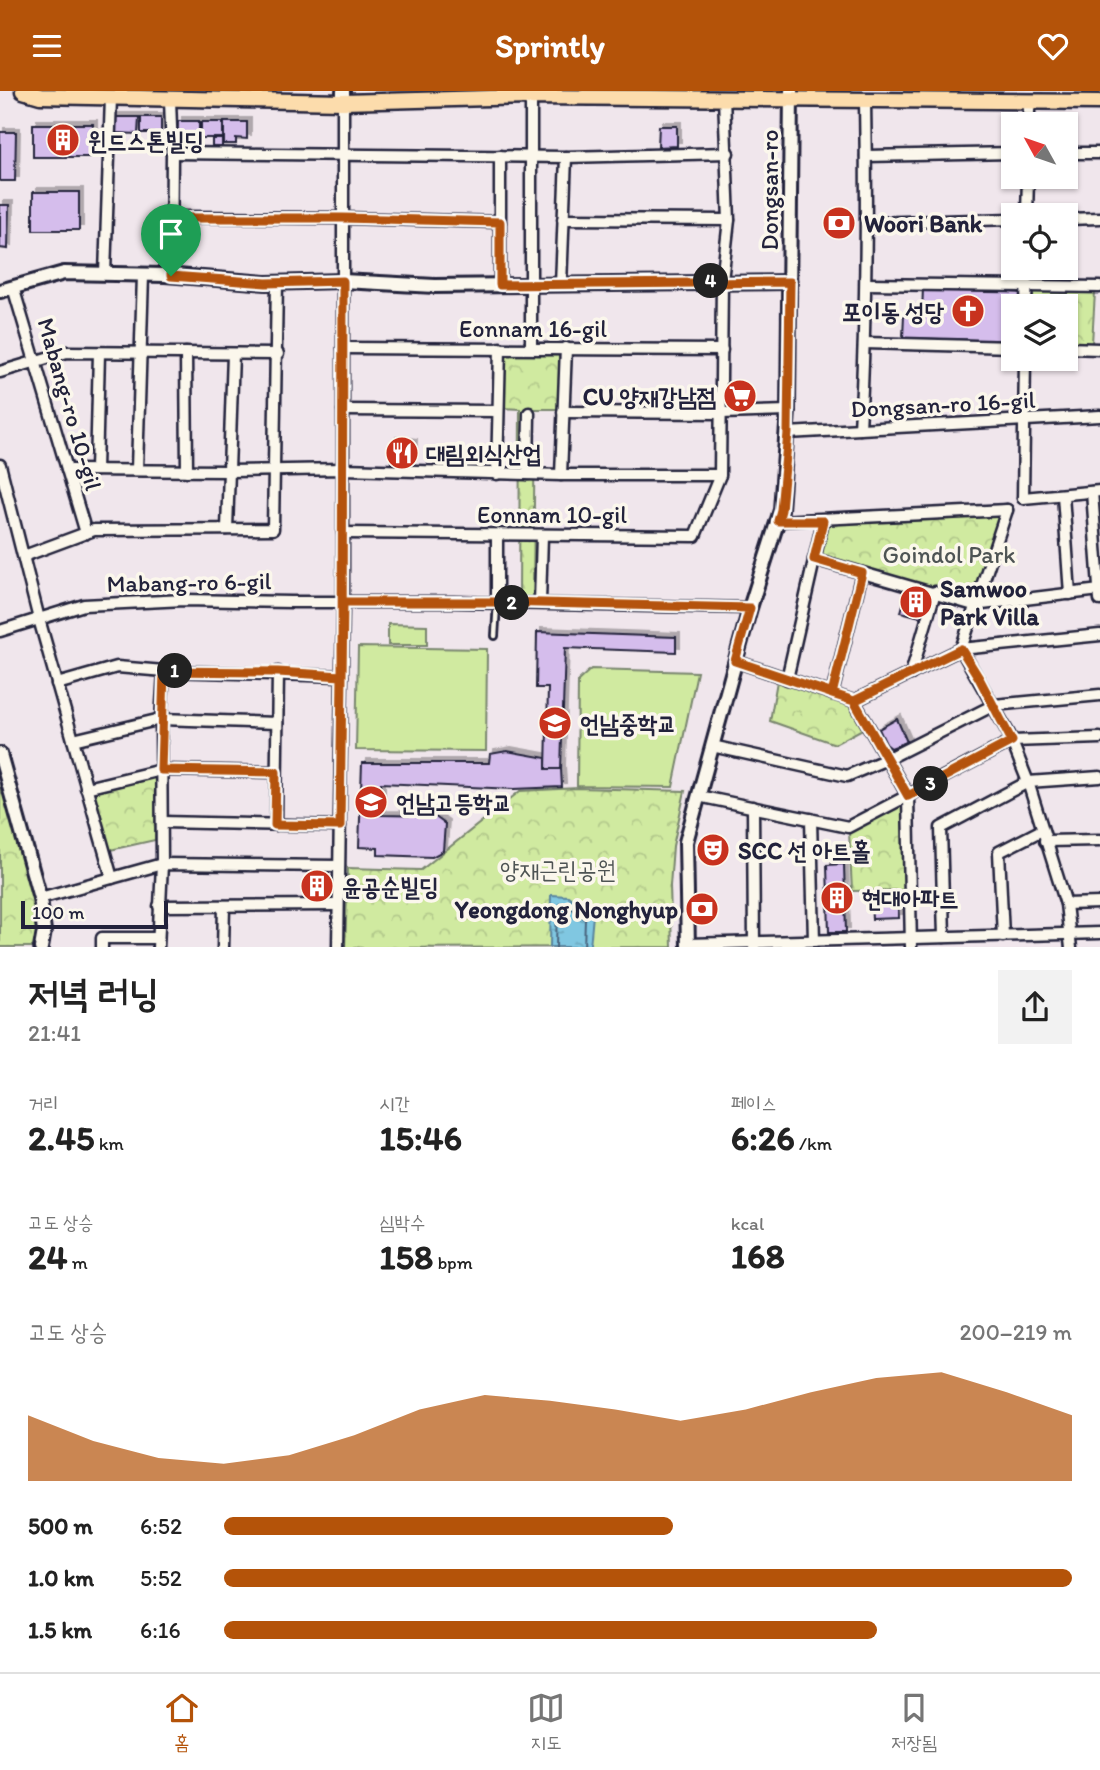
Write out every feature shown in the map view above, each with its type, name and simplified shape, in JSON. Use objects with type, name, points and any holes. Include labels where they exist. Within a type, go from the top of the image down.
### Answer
[{"type":"main road","points":[[23,91],[40,96],[170,100],[343,96],[724,98],[791,95],[865,101],[1100,102]]},
{"type":"street","name":"Dongsan-ro","points":[[688,946],[686,842],[750,608],[781,510],[788,433],[791,95]]},
{"type":"street","points":[[338,947],[343,602],[343,96]]},
{"type":"street","points":[[105,274],[111,97]]},
{"type":"street","points":[[531,97],[531,348]]},
{"type":"street","points":[[67,470],[343,469],[497,474],[720,475],[722,281],[729,220],[724,98]]},
{"type":"street","points":[[170,100],[171,276]]},
{"type":"street","points":[[860,429],[867,223],[865,101]]},
{"type":"street","points":[[1028,101],[1028,112]]},
{"type":"street","points":[[172,153],[566,157],[728,153]]},
{"type":"street","points":[[866,156],[1001,153]]},
{"type":"street","points":[[1078,153],[1100,153]]},
{"type":"street","points":[[500,156],[500,285]]},
{"type":"street","points":[[561,285],[566,157]]},
{"type":"street","points":[[172,218],[500,222]]},
{"type":"street","points":[[563,219],[729,220]]},
{"type":"street","points":[[867,223],[1001,219]]},
{"type":"street","points":[[1078,219],[1100,219]]},
{"type":"street","points":[[0,291],[64,273],[435,286],[790,282]]},
{"type":"street","name":"Mabang-ro 10-gil","points":[[137,469],[143,275]]},
{"type":"street","points":[[1026,280],[1026,294]]},
{"type":"street","points":[[24,556],[94,530],[273,529],[278,354],[277,282]]},
{"type":"street","points":[[866,283],[1026,288],[1100,287]]},
{"type":"street","name":"Mabang-ro 10-gil","points":[[13,288],[86,533]]},
{"type":"street","points":[[865,342],[1001,347]]},
{"type":"street","name":"Eonnam 16-gil","points":[[343,348],[722,350]]},
{"type":"street","points":[[497,474],[500,348]]},
{"type":"street","points":[[561,475],[566,348]]},
{"type":"street","points":[[1078,348],[1100,349]]},
{"type":"street","points":[[0,372],[67,352],[278,354]]},
{"type":"street","points":[[96,470],[99,353]]},
{"type":"street","points":[[186,353],[187,471]]},
{"type":"street","points":[[228,529],[233,354]]},
{"type":"street","points":[[1023,498],[1025,371]]},
{"type":"street","points":[[343,410],[497,411]]},
{"type":"street","points":[[563,412],[788,411]]},
{"type":"street","points":[[528,413],[528,474]]},
{"type":"street","name":"Dongsan-ro 16-gil","points":[[788,433],[1100,417]]},
{"type":"street","points":[[0,465],[38,619],[112,878]]},
{"type":"street","name":"Eonnam 10-gil","points":[[343,533],[695,536],[720,475]]},
{"type":"street","points":[[778,521],[823,521],[1007,510],[1023,498],[1096,491],[1100,600]]},
{"type":"street","points":[[1063,495],[1070,594]]},
{"type":"street","points":[[1007,510],[961,649],[994,705],[1028,782],[1066,904],[1071,947]]},
{"type":"street","points":[[788,679],[823,521]]},
{"type":"street","points":[[497,535],[497,602]]},
{"type":"street","points":[[540,603],[542,535]]},
{"type":"street","points":[[814,559],[974,605],[1100,590]]},
{"type":"street","points":[[832,694],[862,573]]},
{"type":"street","points":[[911,674],[935,592]]},
{"type":"street","name":"Mabang-ro 6-gil","points":[[0,631],[84,605],[184,600],[497,602],[750,608]]},
{"type":"street","points":[[854,701],[961,649],[1100,635]]},
{"type":"street","points":[[735,661],[854,701],[908,796],[911,943]]},
{"type":"street","points":[[57,684],[117,667],[164,671],[278,672],[342,676]]},
{"type":"street","points":[[102,947],[102,938],[158,943],[162,864],[161,719],[164,671]]},
{"type":"street","points":[[275,825],[278,672]]},
{"type":"street","points":[[712,746],[847,776],[994,705],[1100,695]]},
{"type":"street","points":[[73,740],[161,719],[277,723]]},
{"type":"street","points":[[698,796],[848,827],[1012,741],[1100,738]]},
{"type":"street","points":[[0,754],[40,898],[44,931],[41,947]]},
{"type":"street","points":[[86,788],[161,770],[276,772]]},
{"type":"street","points":[[944,937],[941,828],[1028,782],[1100,777]]},
{"type":"street","points":[[754,807],[754,945]]},
{"type":"street","points":[[811,819],[814,941]]},
{"type":"street","points":[[162,822],[340,826]]},
{"type":"street","points":[[1003,936],[999,852],[1042,830]]},
{"type":"street","points":[[1045,841],[1100,840]]},
{"type":"street","points":[[40,898],[162,864],[339,866]]},
{"type":"street","points":[[1066,904],[1100,902]]},
{"type":"street","points":[[159,906],[338,905]]},
{"type":"street","points":[[223,947],[224,907]]},
{"type":"street","points":[[688,946],[814,941],[911,943],[944,937],[1100,933]]},
{"type":"lane","points":[[495,636],[497,602]]},
{"type":"green space","points":[[1033,291],[1095,292],[1092,343],[1078,343],[1078,294],[1033,294]]},
{"type":"green space","points":[[503,355],[560,355],[559,409],[535,409],[533,599],[519,599],[520,409],[502,408]]},
{"type":"green space","name":"Goindol Park","points":[[1007,510],[974,605],[814,559],[823,521]]},
{"type":"green space","points":[[388,624],[427,625],[427,645],[388,645]]},
{"type":"green space","points":[[358,647],[487,649],[486,751],[356,750]]},
{"type":"green space","points":[[591,669],[697,672],[673,787],[577,786],[578,681]]},
{"type":"green space","points":[[778,675],[854,701],[868,726],[835,744],[770,721]]},
{"type":"green space","points":[[0,771],[35,900],[40,929],[37,947],[0,947]]},
{"type":"green space","points":[[156,776],[155,840],[110,850],[93,792]]},
{"type":"green space","name":"양재근린공원","points":[[578,788],[685,791],[673,846],[670,886],[672,947],[345,947],[348,868],[421,870],[520,791]]},
{"type":"green space","points":[[903,804],[906,890],[852,891],[849,832]]},
{"type":"water","points":[[551,895],[568,896],[593,915],[590,947],[550,947]]},
{"type":"building","points":[[115,117],[139,117],[138,134],[115,133]]},
{"type":"building","points":[[141,117],[161,117],[161,133],[141,133]]},
{"type":"building","points":[[178,121],[199,121],[199,135],[190,135],[189,145],[177,144]]},
{"type":"building","points":[[201,122],[223,122],[223,138],[201,138]]},
{"type":"building","points":[[224,122],[247,122],[247,139],[236,138],[236,144],[224,144]]},
{"type":"building","name":"윈드스톤빌딩","points":[[33,124],[93,124],[93,157],[33,157]]},
{"type":"building","points":[[659,126],[677,126],[677,146],[658,147]]},
{"type":"building","points":[[0,132],[16,132],[15,181],[0,181]]},
{"type":"building","points":[[212,139],[222,139],[222,147],[212,147]]},
{"type":"building","points":[[33,192],[79,192],[79,230],[33,230]]},
{"type":"building","points":[[0,205],[9,205],[8,249],[0,248]]},
{"type":"building","name":"포이동 성당","points":[[923,287],[1025,293],[1001,294],[1001,341],[903,338],[904,315],[922,316]]},
{"type":"building","name":"대림외식산업","points":[[392,441],[413,443],[412,463],[391,464]]},
{"type":"building","name":"Samwoo Park Villa","points":[[908,586],[931,593],[924,618],[901,612]]},
{"type":"building","name":"언남중학교","points":[[537,632],[676,637],[676,652],[565,648],[561,769],[546,769],[548,688],[536,688]]},
{"type":"building","points":[[897,719],[907,742],[891,748],[879,729]]},
{"type":"building","name":"언남고등학교","points":[[507,751],[546,758],[546,769],[561,769],[562,787],[514,789],[381,783],[381,815],[434,816],[445,824],[443,851],[432,857],[378,855],[378,848],[359,847],[362,763],[489,763],[490,754]]},
{"type":"building","name":"현대아파트","points":[[844,864],[846,932],[829,932],[827,865]]},
{"type":"building","name":"윤공순빌딩","points":[[310,873],[323,873],[324,899],[310,899]]},
{"type":"building","points":[[871,904],[898,904],[899,918],[872,919]]},
{"type":"place","name":"윈드스톤빌딩","points":[[63,140]]},
{"type":"place","name":"Woori Bank","points":[[839,223]]},
{"type":"place","name":"포이동 성당","points":[[968,311]]},
{"type":"place","name":"CU 양재강남점","points":[[740,396]]},
{"type":"place","name":"대림외식산업","points":[[402,453]]},
{"type":"place","name":"Samwoo Park Villa","points":[[916,602]]},
{"type":"place","name":"언남중학교","points":[[555,723]]},
{"type":"place","name":"언남고등학교","points":[[371,802]]},
{"type":"place","name":"SCC 선 아트홀","points":[[713,850]]},
{"type":"place","name":"윤공순빌딩","points":[[317,886]]},
{"type":"place","name":"현대아파트","points":[[837,898]]},
{"type":"place","name":"Yeongdong Nonghyup","points":[[702,909]]},
{"type":"route","points":[[171,276],[172,218],[343,218],[500,222],[500,285],[790,282],[788,433],[778,521],[823,521],[814,559],[862,573],[832,694],[854,701],[908,796],[1012,741],[961,649],[854,701],[832,694],[735,661],[750,608],[733,610],[497,602],[343,602],[340,826],[275,825],[276,772],[161,770],[164,671],[278,672],[342,676],[343,281],[266,283],[171,276]]}]
